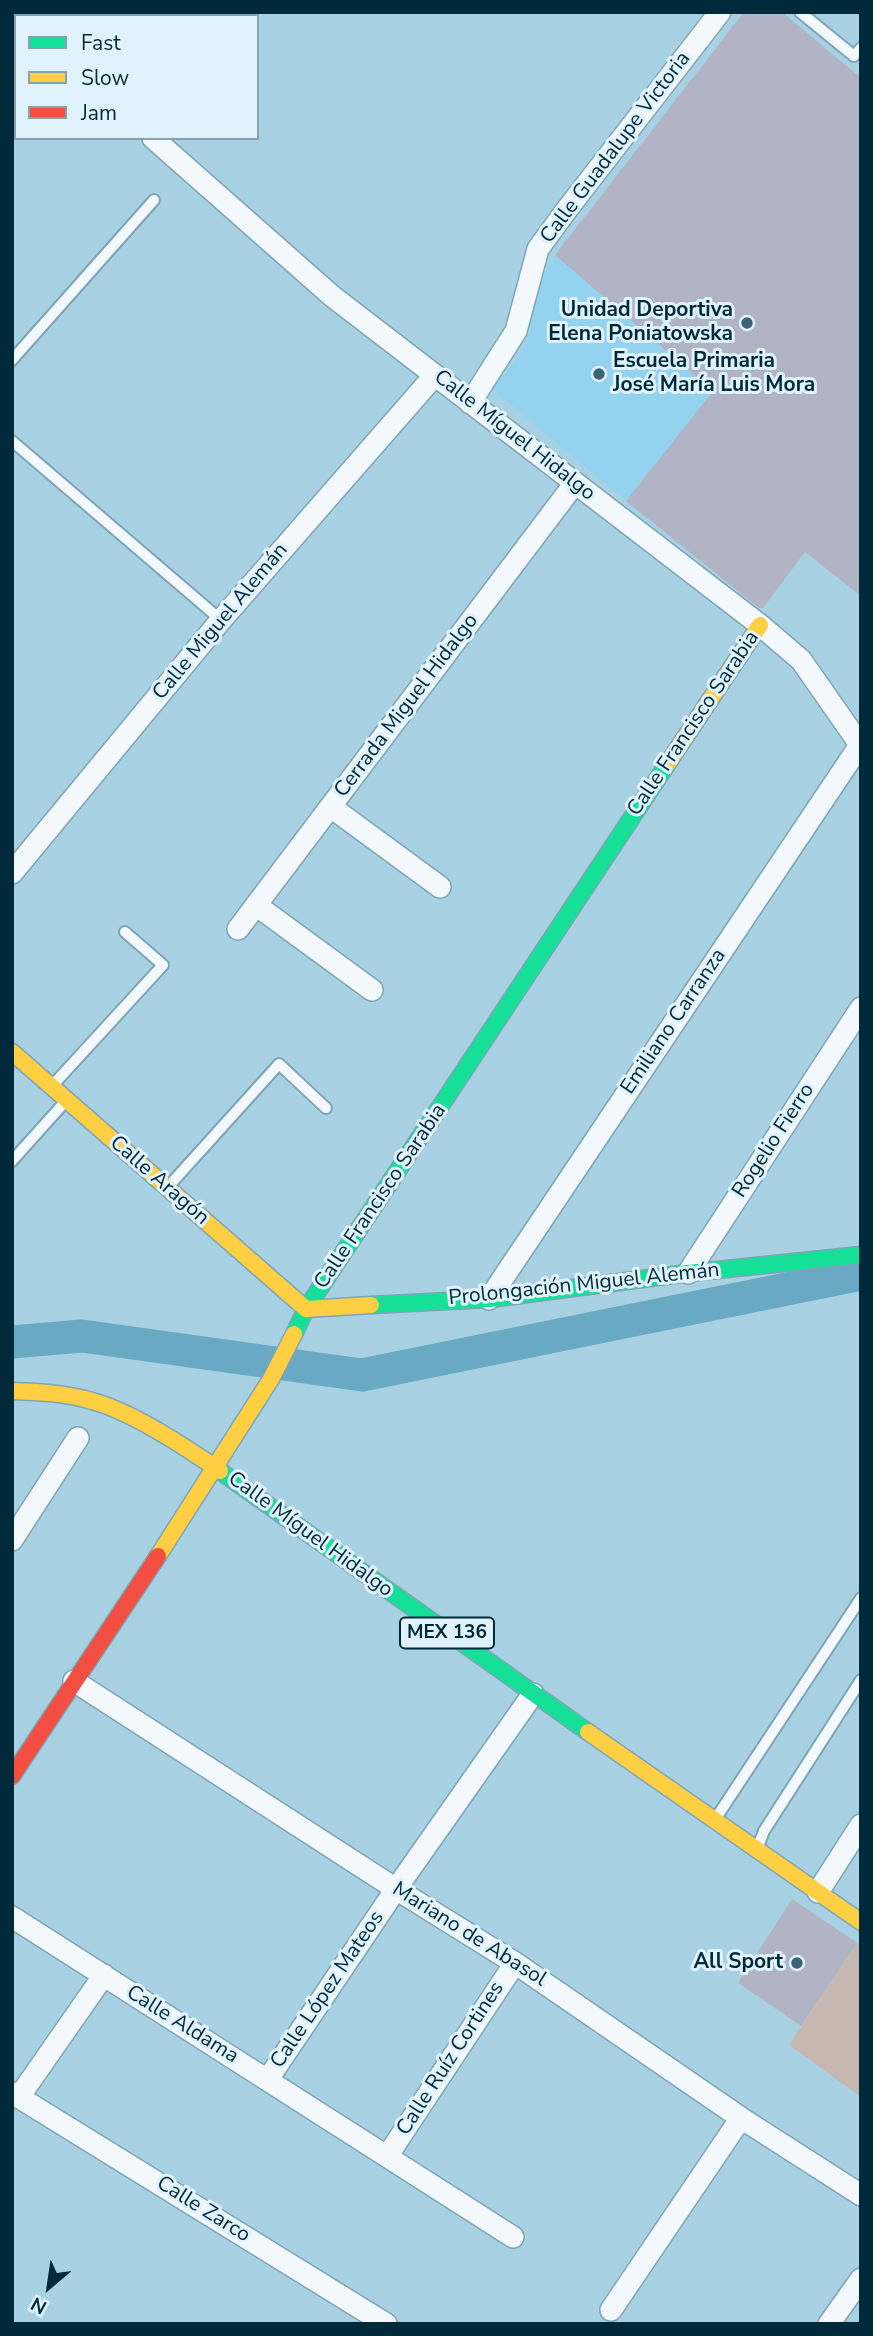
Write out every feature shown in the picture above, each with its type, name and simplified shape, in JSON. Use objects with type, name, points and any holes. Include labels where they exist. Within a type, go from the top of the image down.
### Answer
[{"type":"street","name":"Calle Guadalupe Victoria","points":[[470,403],[516,331],[538,249],[720,12]]},
{"type":"street","name":"Calle Míguel Hidalgo","points":[[155,140],[332,296],[760,625],[801,660],[860,745]]},
{"type":"street","name":"Calle Miguel Alemán","points":[[12,873],[221,620],[435,375]]},
{"type":"street","name":"Cerrada Miguel Hidalgo","points":[[238,929],[575,483]]},
{"type":"street","name":"Calle Francisco Sarabia","points":[[12,1776],[216,1468],[271,1379],[306,1309],[760,625]]},
{"type":"street","name":"Emiliano Carranza","points":[[489,1299],[860,745]]},
{"type":"street","points":[[331,807],[440,887]]},
{"type":"street","points":[[256,905],[372,990]]},
{"type":"street","name":"Rogelio Fierro","points":[[688,1273],[861,1008]]},
{"type":"street","name":"Calle Aragón","points":[[12,1052],[306,1309]]},
{"type":"street","name":"Prolongación Miguel Alemán","points":[[306,1309],[489,1299],[688,1273],[861,1255]]},
{"type":"street","name":"Calle Míguel Hidalgo","points":[[12,1391],[57,1393],[94,1401],[135,1419],[216,1468],[533,1694],[861,1922]]},
{"type":"street","points":[[12,1540],[78,1438]]},
{"type":"street","name":"Mariano de Abasol","points":[[74,1681],[515,1963],[741,2118],[861,2195]]},
{"type":"street","name":"Calle López Mateos","points":[[268,2079],[396,1889],[533,1694]]},
{"type":"street","points":[[818,1892],[861,1825]]},
{"type":"street","name":"Calle Aldama","points":[[12,1917],[513,2237]]},
{"type":"street","name":"Calle Ruíz Cortines","points":[[388,2155],[515,1963]]},
{"type":"street","name":"Calle Zarco","points":[[104,1975],[16,2095],[386,2324]]},
{"type":"street","points":[[611,2310],[741,2118]]},
{"type":"street","points":[[829,2324],[861,2279]]},
{"type":"lane","points":[[800,12],[854,56],[861,48]]},
{"type":"lane","points":[[12,360],[154,200]]},
{"type":"lane","points":[[12,441],[221,620]]},
{"type":"lane","points":[[51,1088],[163,965],[125,932]]},
{"type":"lane","points":[[167,1188],[279,1063],[326,1108]]},
{"type":"lane","points":[[12,1161],[66,1101]]},
{"type":"lane","points":[[715,1821],[861,1598]]},
{"type":"lane","points":[[756,1850],[764,1831],[861,1680]]},
{"type":"shaded area","name":"Escuela Primaria José María Luis Mora","points":[[555,255],[713,391],[626,501],[492,389],[526,346],[541,280]]},
{"type":"shaded area","points":[[857,1943],[861,1946],[861,2097],[789,2045]]},
{"type":"building","name":"Unidad Deportiva Elena Poniatowska","points":[[744,12],[782,12],[861,78],[861,596],[805,552],[763,608],[759,608],[626,501],[713,391],[555,255]]},
{"type":"building","name":"All Sport","points":[[792,1899],[857,1943],[801,2026],[738,1983]]},
{"type":"waterway","points":[[12,1342],[82,1336],[362,1375],[861,1274]]},
{"type":"traffic: fast","points":[[294,1334],[306,1309],[668,763]]},
{"type":"traffic: fast","points":[[371,1305],[489,1299],[688,1273],[861,1255]]},
{"type":"traffic: fast","points":[[220,1471],[588,1732]]},
{"type":"traffic: slow","points":[[668,763],[760,625]]},
{"type":"traffic: slow","points":[[12,1052],[306,1309],[371,1305]]},
{"type":"traffic: slow","points":[[158,1556],[271,1379],[294,1334]]},
{"type":"traffic: slow","points":[[12,1391],[82,1398],[107,1406],[158,1431],[220,1471]]},
{"type":"traffic: slow","points":[[588,1732],[861,1922]]},
{"type":"traffic: jam","points":[[12,1776],[158,1556]]},
{"type":"place","name":"Unidad Deportiva Elena Poniatowska","points":[[747,323]]},
{"type":"place","name":"Escuela Primaria José María Luis Mora","points":[[599,374]]},
{"type":"place","name":"All Sport","points":[[797,1963]]}]
